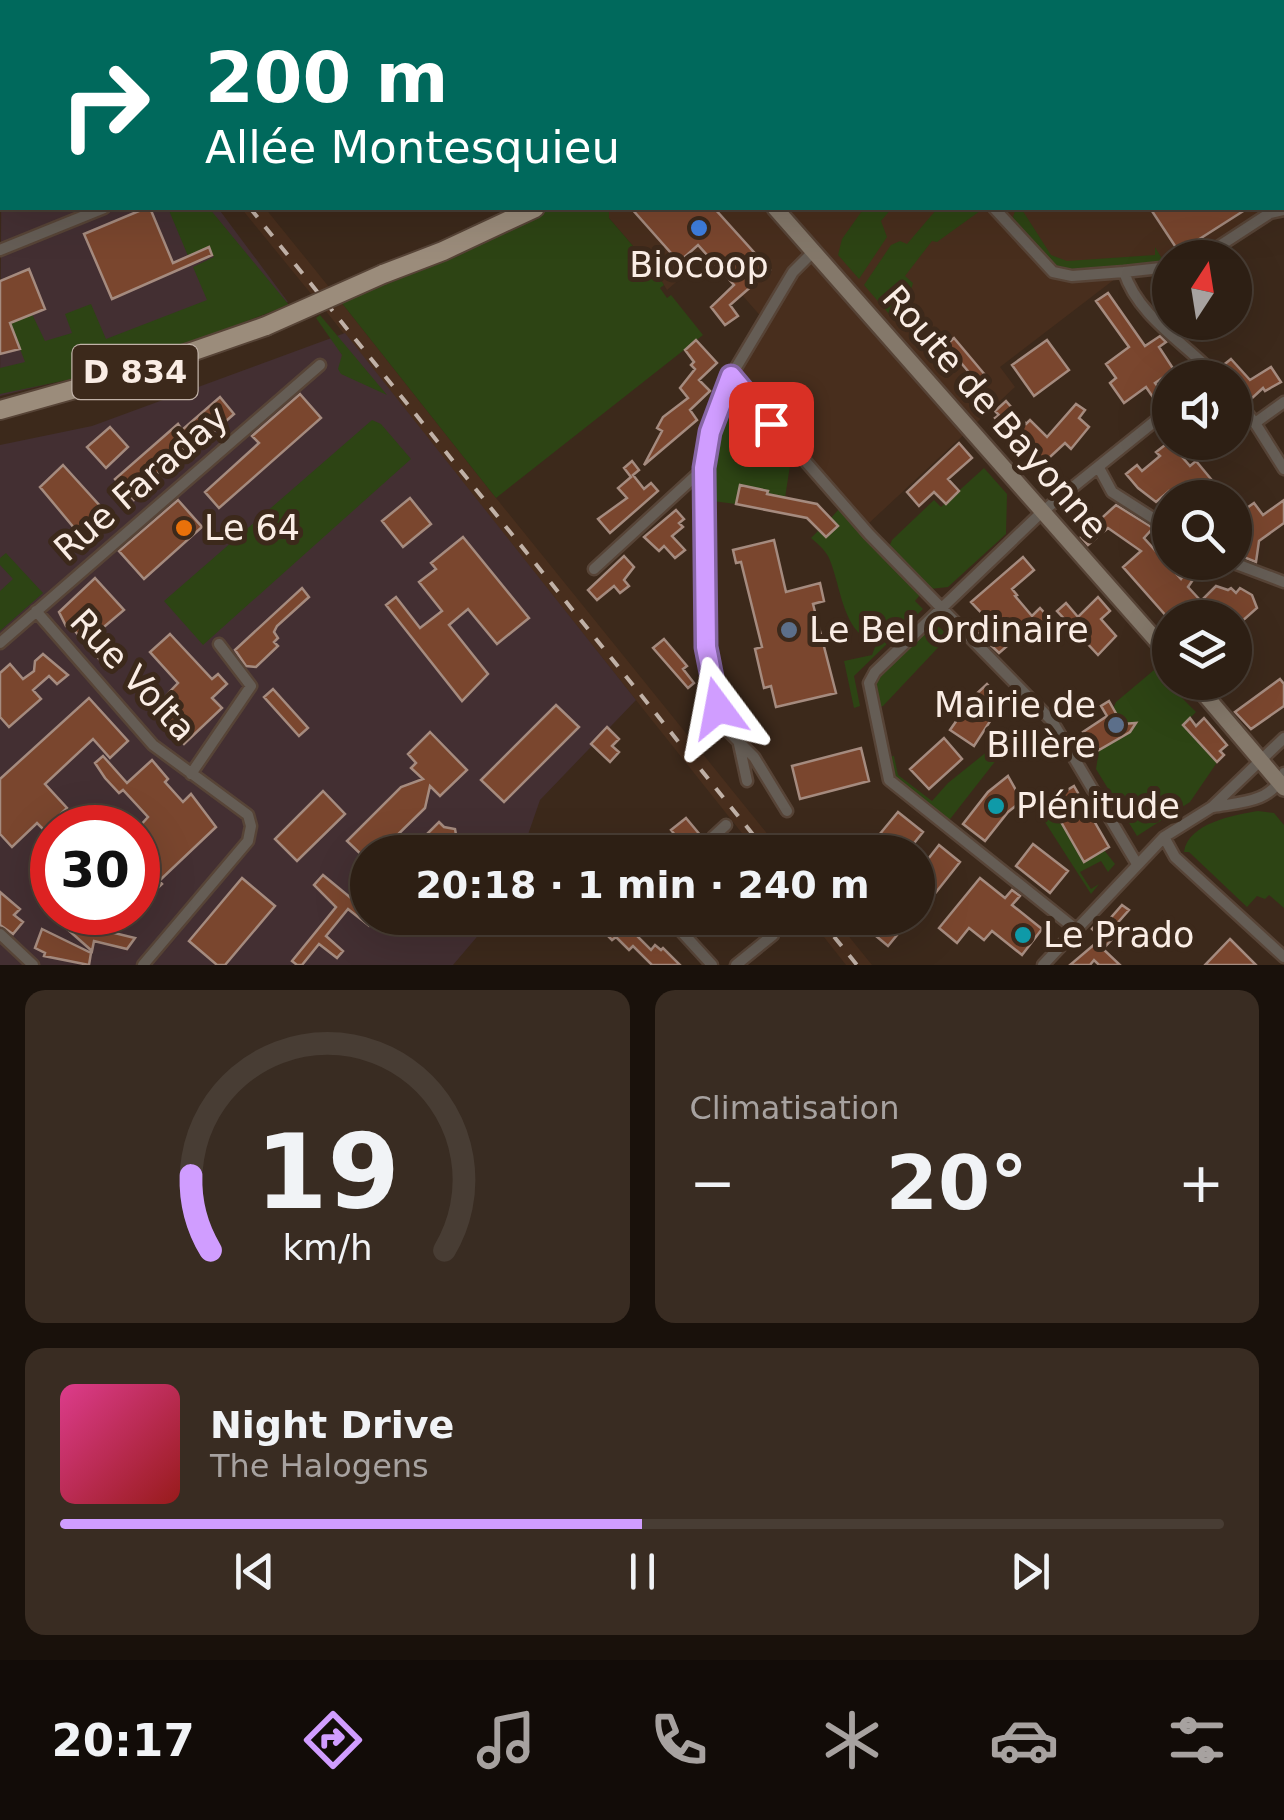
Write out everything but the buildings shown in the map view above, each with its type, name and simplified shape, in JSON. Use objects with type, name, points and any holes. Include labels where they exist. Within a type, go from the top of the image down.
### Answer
[{"type":"main road","name":"D 834","points":[[1,409],[125,375],[266,326],[532,210]]},
{"type":"main road","name":"Route de Bayonne","points":[[777,210],[1152,636]]},
{"type":"main road","points":[[1209,700],[1283,781]]},
{"type":"street","points":[[0,250],[99,210]]},
{"type":"street","points":[[996,210],[1053,272],[1072,276],[1152,269]]},
{"type":"street","points":[[1229,240],[1270,213],[1284,210]]},
{"type":"street","points":[[787,812],[754,757],[739,744],[721,718],[706,660],[704,468],[710,432],[731,376],[794,272],[814,251]]},
{"type":"street","points":[[1124,272],[1148,310],[1200,360]]},
{"type":"street","name":"Rue Faraday","points":[[0,643],[320,365]]},
{"type":"street","points":[[731,376],[869,534],[1052,721],[1137,864]]},
{"type":"street","points":[[1255,422],[1284,402]]},
{"type":"street","points":[[1252,418],[1284,469]]},
{"type":"street","points":[[1078,931],[888,780],[869,683],[875,672],[1042,512],[1152,422]]},
{"type":"street","points":[[594,569],[704,468]]},
{"type":"street","points":[[1099,468],[1112,492],[1152,518]]},
{"type":"street","points":[[1252,571],[1284,582]]},
{"type":"street","name":"Rue Volta","points":[[36,612],[153,745],[248,815],[248,841],[144,965]]},
{"type":"street","points":[[192,774],[252,686],[219,644]]},
{"type":"street","points":[[1043,965],[1164,838],[1212,807],[1284,738]]},
{"type":"street","points":[[739,744],[747,781]]},
{"type":"street","points":[[1212,807],[1264,798],[1283,781]]},
{"type":"street","points":[[714,835],[726,825]]},
{"type":"street","points":[[1164,838],[1175,857],[1284,957]]},
{"type":"street","points":[[0,934],[33,965]]},
{"type":"street","points":[[685,935],[712,965]]},
{"type":"street","points":[[736,965],[773,935]]},
{"type":"street","points":[[748,956],[759,965]]},
{"type":"shaded area","points":[[1,210],[219,210],[288,302],[68,379],[0,396]]},
{"type":"shaded area","points":[[243,210],[267,210],[329,287],[312,295]]},
{"type":"shaded area","points":[[608,210],[1284,210],[1232,240],[1152,240],[1152,269],[1124,272],[1000,367],[1015,387],[868,524],[734,370],[764,320],[707,255],[667,290],[609,218]]},
{"type":"shaded area","points":[[341,302],[768,835],[743,835],[325,310]]},
{"type":"shaded area","points":[[345,333],[636,700],[540,800],[528,835],[350,835],[350,935],[479,935],[453,965],[0,965],[0,445],[92,426]]},
{"type":"shaded area","points":[[822,935],[848,935],[872,965],[846,965]]},
{"type":"green space","points":[[169,210],[211,210],[289,305],[160,354],[86,376],[0,394],[0,368],[25,362],[10,323],[32,314],[45,341],[72,333],[65,314],[91,304],[106,339],[207,300],[193,267],[214,257],[208,247],[188,256]]},
{"type":"green space","points":[[548,210],[609,210],[609,218],[658,275],[667,298],[671,295],[703,335],[496,498],[341,302],[458,256]]},
{"type":"green space","points":[[863,210],[890,210],[881,221],[887,237],[859,279],[838,255],[842,239]]},
{"type":"green space","points":[[936,210],[980,210],[937,242],[932,241],[905,276],[913,283],[905,311],[889,314],[864,285],[891,245],[900,241],[907,244]]},
{"type":"green space","points":[[1015,210],[1022,210],[1051,255],[1067,261],[1152,255],[1152,263],[1068,270],[1050,263],[1013,217]]},
{"type":"green space","points":[[320,315],[387,395],[341,374],[338,369],[342,355],[316,318]]},
{"type":"green space","points":[[737,398],[771,436],[763,440],[783,463],[791,459],[785,498],[740,485],[736,504],[712,501],[715,436],[729,402]]},
{"type":"green space","points":[[372,420],[381,424],[411,459],[203,645],[164,601]]},
{"type":"green space","points":[[984,468],[1007,494],[1006,534],[948,587],[930,589],[889,547],[892,540],[934,500],[941,507]]},
{"type":"green space","points":[[839,509],[920,595],[915,601],[923,609],[854,676],[860,706],[854,708],[844,661],[872,655],[877,642],[856,630],[844,607],[828,556],[811,538],[818,531],[826,538],[837,526],[830,519]]},
{"type":"green space","points":[[6,553],[43,593],[0,631],[0,591],[13,579],[0,565],[0,558]]},
{"type":"green space","points":[[929,626],[939,627],[949,636],[877,708],[875,680]]},
{"type":"green space","points":[[1152,672],[1152,700],[1184,700],[1196,712],[1183,725],[1218,761],[1190,802],[1137,836],[1096,769],[1099,750],[1131,731],[1132,725],[1122,724],[1113,709]]},
{"type":"green space","points":[[999,742],[1004,750],[947,823],[894,781],[887,757],[894,756],[898,775],[932,801]]},
{"type":"green space","points":[[1049,801],[1084,862],[1104,850],[1115,864],[1108,872],[1101,861],[1080,872],[1091,889],[1099,884],[1091,894],[1036,808]]},
{"type":"green space","points":[[1258,811],[1274,813],[1284,825],[1284,908],[1269,895],[1265,899],[1257,896],[1247,907],[1189,852],[1184,852],[1187,842],[1203,827]]},
{"type":"railway","points":[[252,210],[753,835]]},
{"type":"railway","points":[[833,935],[857,965]]},
{"type":"place","name":"Biocoop","points":[[699,228]]},
{"type":"place","name":"Le 64","points":[[184,528]]},
{"type":"place","name":"Le Bel Ordinaire","points":[[789,630]]},
{"type":"place","name":"Mairie de Billère","points":[[1116,725]]},
{"type":"place","name":"Plénitude","points":[[996,806]]},
{"type":"place","name":"Le Prado","points":[[1023,935]]},
{"type":"route","points":[[718,708],[706,647],[704,468],[710,432],[731,376],[771,424]]}]
